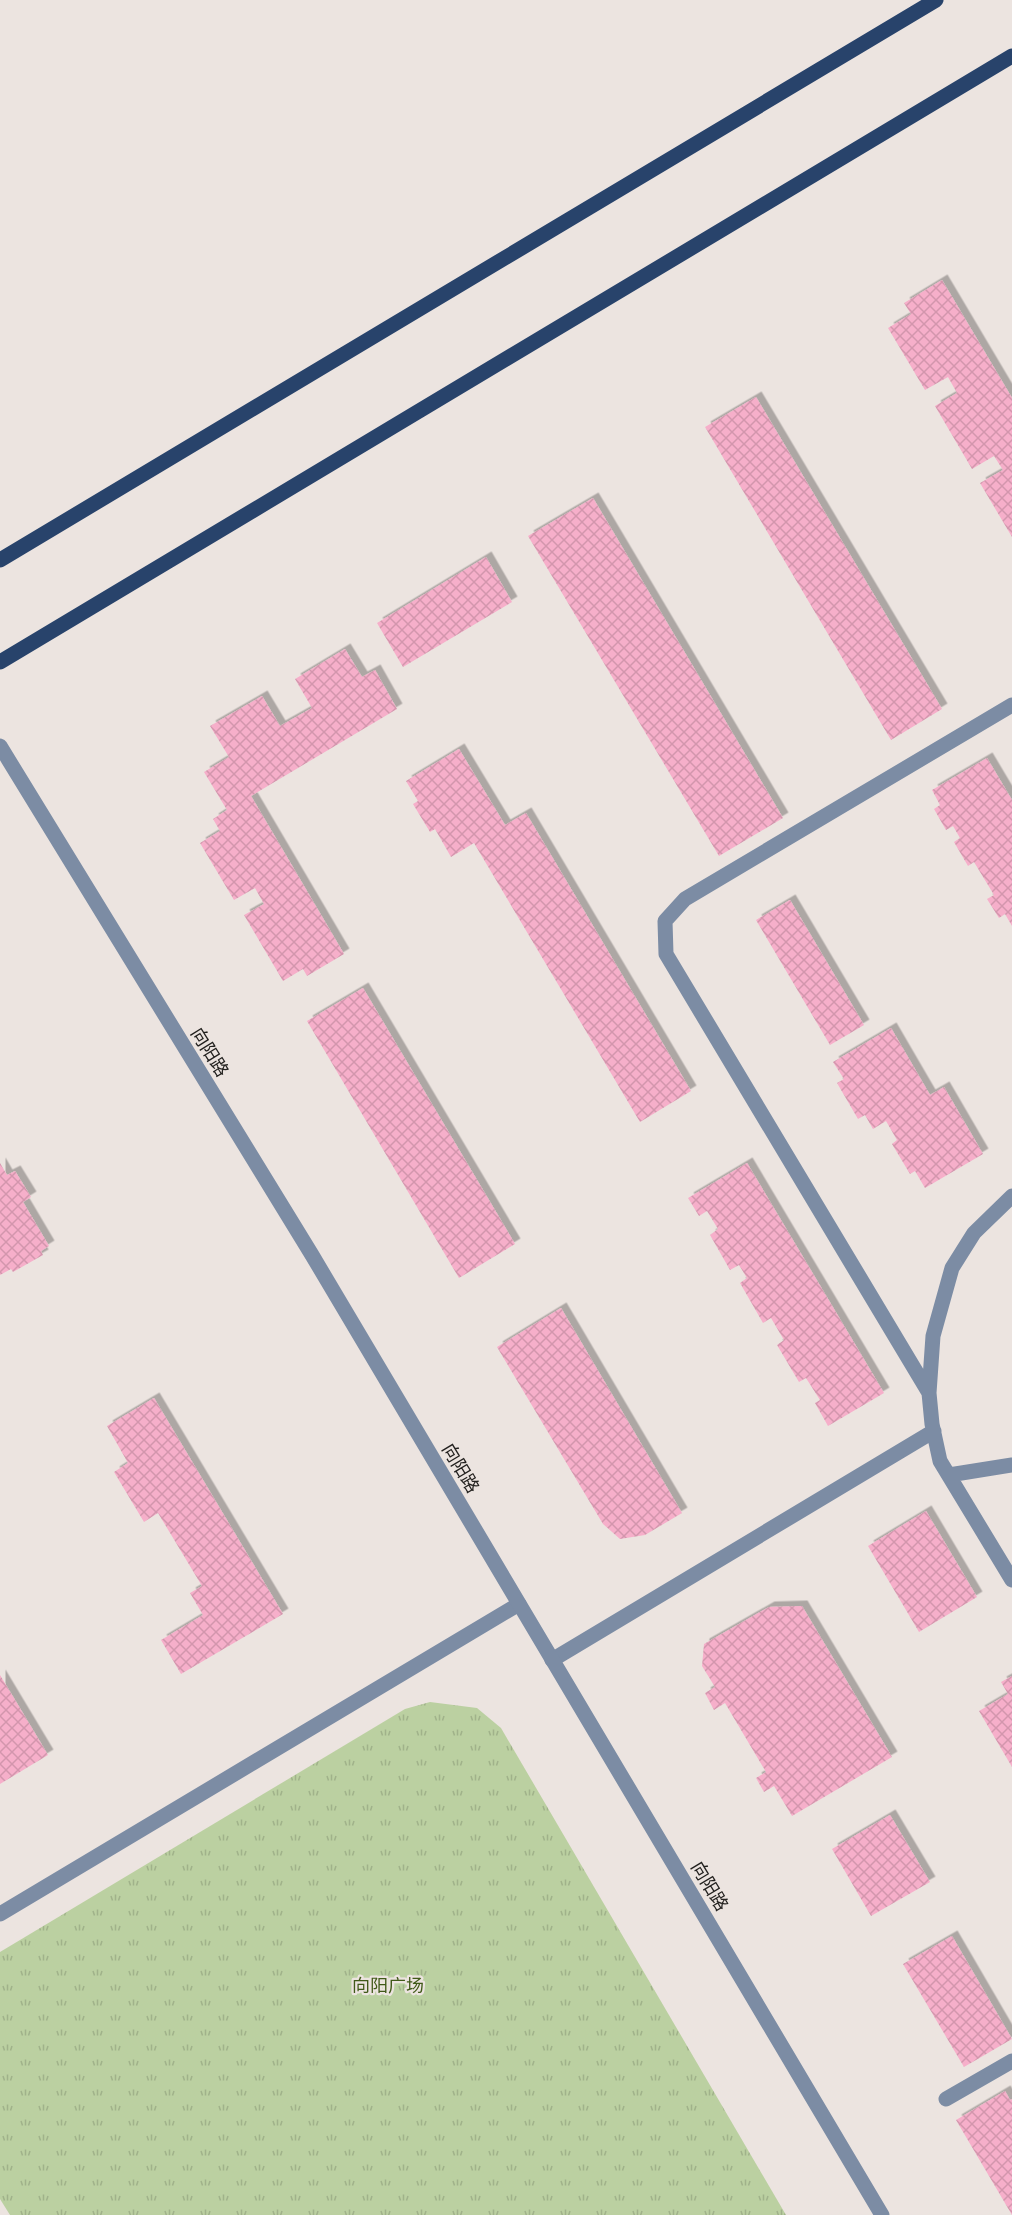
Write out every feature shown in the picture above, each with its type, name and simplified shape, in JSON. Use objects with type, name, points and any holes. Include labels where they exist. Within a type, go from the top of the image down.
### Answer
[{"type":"main road","points":[[0,560],[936,0]]},
{"type":"main road","points":[[0,662],[1012,56]]},
{"type":"street","points":[[929,1393],[666,954],[665,921],[685,899],[1012,705]]},
{"type":"street","name":"向阳路","points":[[0,746],[306,1245],[882,2215]]},
{"type":"street","points":[[1012,1196],[974,1233],[952,1268],[933,1336],[929,1393],[940,1461],[1012,1580]]},
{"type":"street","points":[[552,1660],[934,1431]]},
{"type":"street","points":[[949,1475],[1012,1465]]},
{"type":"street","points":[[0,1914],[519,1604]]},
{"type":"street","points":[[946,2099],[1012,2061]]},
{"type":"green space","name":"向阳广场","points":[[430,1702],[477,1708],[501,1728],[786,2215],[10,2215],[0,2199],[0,1952],[405,1709]]},
{"type":"building","points":[[942,280],[1012,398],[1012,537],[980,483],[1003,470],[994,456],[972,469],[935,406],[957,393],[948,377],[925,390],[888,328],[911,314],[904,303]]},
{"type":"building","points":[[756,397],[942,709],[891,740],[705,427]]},
{"type":"building","points":[[593,498],[783,818],[719,856],[528,536]]},
{"type":"building","points":[[486,557],[512,602],[403,667],[377,623]]},
{"type":"building","points":[[345,649],[362,677],[375,670],[397,709],[251,796],[344,954],[307,976],[303,969],[283,981],[244,915],[264,904],[255,888],[234,900],[200,843],[220,831],[213,819],[227,810],[204,772],[229,757],[210,726],[262,696],[280,726],[312,708],[295,679]]},
{"type":"building","points":[[459,749],[505,825],[526,813],[691,1091],[640,1122],[474,843],[451,857],[435,829],[430,832],[413,804],[418,801],[406,781]]},
{"type":"building","points":[[987,758],[1012,800],[1012,926],[1005,914],[999,918],[987,899],[994,895],[974,862],[968,866],[954,842],[960,838],[953,826],[946,830],[934,809],[940,805],[932,790]]},
{"type":"building","points":[[790,900],[864,1025],[830,1045],[756,920]]},
{"type":"building","points":[[363,988],[515,1244],[459,1278],[307,1021]]},
{"type":"building","points":[[891,1028],[930,1095],[944,1087],[983,1154],[925,1188],[915,1171],[910,1174],[892,1144],[897,1140],[886,1121],[873,1129],[865,1115],[858,1119],[837,1083],[844,1079],[833,1062]]},
{"type":"building","points":[[0,1163],[7,1175],[15,1171],[31,1197],[23,1202],[49,1246],[41,1251],[43,1255],[13,1272],[11,1269],[0,1275]]},
{"type":"building","points":[[747,1163],[884,1393],[828,1426],[815,1403],[820,1400],[806,1378],[799,1382],[777,1345],[784,1340],[771,1318],[763,1323],[740,1283],[747,1278],[739,1265],[730,1270],[710,1235],[718,1229],[707,1211],[699,1216],[688,1198]]},
{"type":"building","points":[[561,1308],[682,1513],[645,1535],[620,1539],[603,1524],[497,1347]]},
{"type":"building","points":[[154,1398],[283,1614],[181,1674],[161,1640],[203,1615],[190,1593],[202,1586],[158,1513],[144,1522],[114,1472],[128,1463],[107,1426]]},
{"type":"building","points":[[926,1511],[977,1597],[919,1632],[868,1546]]},
{"type":"building","points":[[802,1606],[892,1757],[792,1816],[774,1786],[764,1792],[756,1778],[766,1772],[725,1703],[714,1710],[705,1693],[715,1687],[702,1666],[704,1644],[769,1607]]},
{"type":"building","points":[[0,1675],[48,1755],[0,1784]]},
{"type":"building","points":[[1012,1676],[1012,1767],[979,1711],[1008,1694],[1001,1682]]},
{"type":"building","points":[[890,1815],[930,1882],[871,1916],[832,1849]]},
{"type":"building","points":[[952,1936],[1012,2039],[964,2067],[903,1964]]},
{"type":"building","points":[[1005,2091],[1010,2100],[1012,2099],[1012,2215],[956,2120]]}]
